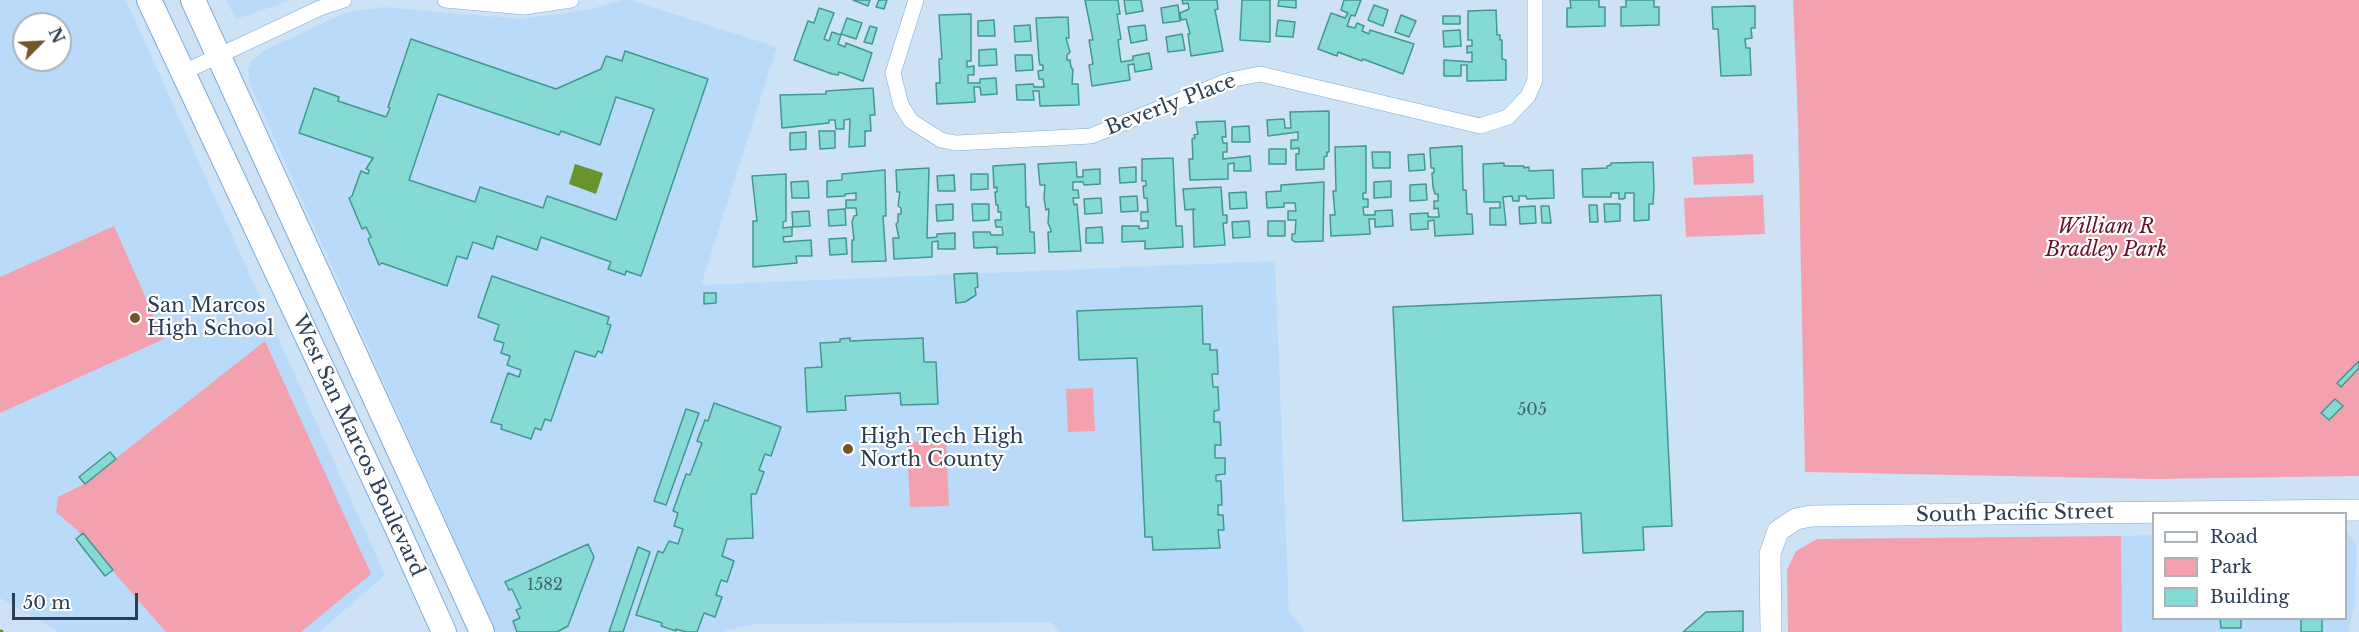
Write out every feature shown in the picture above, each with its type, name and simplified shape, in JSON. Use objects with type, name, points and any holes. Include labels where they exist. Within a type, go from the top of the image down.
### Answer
[{"type":"main road","name":"West San Marcos Boulevard","points":[[149,0],[399,530],[444,632]]},
{"type":"main road","name":"West San Marcos Boulevard","points":[[193,0],[482,632]]},
{"type":"street","points":[[182,74],[320,8],[344,0]]},
{"type":"street","points":[[445,0],[525,7],[571,0]]},
{"type":"street","name":"Beverly Place","points":[[916,0],[893,72],[901,105],[911,121],[941,140],[956,143],[1091,136],[1230,80],[1260,74],[1480,126],[1508,117],[1528,96],[1535,80],[1535,0]]},
{"type":"street","name":"South Pacific Street","points":[[2176,512],[2359,510]]},
{"type":"street","name":"South Pacific Street","points":[[1771,632],[1770,554],[1778,531],[1796,519],[1811,516],[2152,512]]},
{"type":"shaded area","name":"San Marcos High School","points":[[0,0],[126,0],[385,575],[319,632],[59,632],[0,598]]},
{"type":"shaded area","points":[[226,0],[292,0],[236,19]]},
{"type":"shaded area","name":"High Tech High North County","points":[[622,0],[630,0],[777,47],[701,285],[1275,261],[1289,612],[1306,632],[1060,632],[1050,622],[758,624],[724,632],[496,632],[250,84],[248,70],[252,60],[263,51],[345,13],[383,7],[520,19],[588,10]]},
{"type":"shaded area","points":[[575,164],[603,173],[596,194],[569,184]]},
{"type":"shaded area","points":[[2347,532],[2356,544],[2355,604],[2348,632],[2120,632],[2118,536],[2152,535],[2152,620],[2347,620]]},
{"type":"green space","name":"William R Bradley Park","points":[[1793,0],[2359,0],[2359,476],[2155,479],[1805,472],[1798,121]]},
{"type":"green space","points":[[1753,154],[1754,183],[1694,185],[1692,157]]},
{"type":"green space","points":[[1763,195],[1765,234],[1686,237],[1684,198]]},
{"type":"green space","points":[[114,226],[164,339],[0,413],[0,277]]},
{"type":"green space","points":[[265,341],[371,574],[301,632],[166,632],[77,530],[56,512],[58,497],[82,485]]},
{"type":"green space","points":[[1093,388],[1095,431],[1068,432],[1066,389]]},
{"type":"green space","points":[[946,441],[949,506],[910,507],[907,442]]},
{"type":"green space","points":[[2121,536],[2122,632],[1788,632],[1787,570],[1796,551],[1817,539]]},
{"type":"building","points":[[853,0],[870,0],[868,6]]},
{"type":"building","points":[[879,0],[887,0],[884,9],[876,7]]},
{"type":"building","points":[[1085,0],[1118,0],[1120,14],[1117,14],[1121,39],[1118,40],[1121,62],[1133,60],[1133,56],[1149,53],[1152,69],[1135,72],[1134,64],[1128,65],[1130,80],[1092,86],[1089,65],[1093,64],[1089,40],[1093,40]]},
{"type":"building","points":[[1124,0],[1141,0],[1143,11],[1126,14]]},
{"type":"building","points":[[1182,0],[1217,0],[1218,9],[1215,10],[1223,51],[1191,56],[1189,30],[1186,19],[1181,20],[1180,13],[1189,9],[1188,3],[1183,4]]},
{"type":"building","points":[[1242,0],[1270,0],[1270,42],[1240,40]]},
{"type":"building","points":[[1279,0],[1296,0],[1296,8],[1278,6]]},
{"type":"building","points":[[1344,0],[1361,0],[1355,16],[1351,15],[1347,26],[1355,28],[1357,23],[1364,26],[1362,31],[1369,34],[1370,30],[1414,44],[1403,74],[1363,59],[1362,61],[1338,52],[1337,56],[1318,49],[1331,13],[1345,18],[1348,13],[1341,10]]},
{"type":"building","points":[[1570,0],[1599,0],[1599,7],[1605,7],[1605,26],[1567,27],[1567,8],[1571,8]]},
{"type":"building","points":[[1626,0],[1654,0],[1654,7],[1659,7],[1659,25],[1621,26],[1621,7],[1626,7]]},
{"type":"building","points":[[1178,5],[1180,21],[1163,23],[1161,8]]},
{"type":"building","points":[[1374,5],[1388,10],[1383,26],[1368,20]]},
{"type":"building","points":[[1755,6],[1755,28],[1751,28],[1752,38],[1745,39],[1746,48],[1750,48],[1751,75],[1721,76],[1718,29],[1713,29],[1712,7]]},
{"type":"building","points":[[819,8],[834,13],[824,39],[829,41],[832,32],[841,35],[838,44],[845,47],[846,43],[872,53],[863,81],[839,72],[838,75],[832,74],[794,60],[808,21],[814,23]]},
{"type":"building","points":[[1496,10],[1497,35],[1500,35],[1500,40],[1502,40],[1502,59],[1506,60],[1506,80],[1467,81],[1467,65],[1461,65],[1461,76],[1444,76],[1444,60],[1472,62],[1472,52],[1467,53],[1467,46],[1472,46],[1472,40],[1468,40],[1468,11]]},
{"type":"building","points":[[971,14],[971,61],[967,61],[967,67],[974,66],[974,75],[968,75],[968,83],[980,83],[980,79],[996,78],[997,94],[981,95],[980,87],[974,87],[975,102],[937,104],[936,83],[940,83],[939,59],[942,59],[939,15]]},
{"type":"building","points":[[1401,15],[1416,21],[1409,37],[1395,32]]},
{"type":"building","points":[[1443,16],[1460,16],[1460,24],[1443,24]]},
{"type":"building","points":[[1068,17],[1069,38],[1066,38],[1070,52],[1067,60],[1070,60],[1073,70],[1072,84],[1078,84],[1079,105],[1040,106],[1039,91],[1033,91],[1034,100],[1017,100],[1016,85],[1033,84],[1034,87],[1044,87],[1043,79],[1039,79],[1038,71],[1043,70],[1043,65],[1040,65],[1039,60],[1036,18]]},
{"type":"building","points":[[847,18],[862,23],[856,39],[841,34]]},
{"type":"building","points":[[994,20],[995,36],[978,36],[978,21]]},
{"type":"building","points":[[1278,20],[1295,22],[1293,37],[1276,36]]},
{"type":"building","points":[[1030,25],[1031,41],[1015,42],[1014,26]]},
{"type":"building","points":[[1145,25],[1147,40],[1131,43],[1128,27]]},
{"type":"building","points":[[870,26],[877,28],[872,44],[864,42]]},
{"type":"building","points":[[1460,30],[1461,46],[1444,47],[1443,31]]},
{"type":"building","points":[[1182,34],[1185,50],[1168,52],[1166,37]]},
{"type":"building","points":[[411,39],[556,89],[601,69],[606,56],[622,61],[625,51],[708,79],[641,276],[626,271],[625,275],[608,269],[611,262],[541,237],[537,250],[497,236],[493,249],[473,242],[467,259],[457,256],[447,286],[382,263],[379,265],[368,239],[371,237],[366,227],[362,229],[349,198],[352,196],[361,171],[368,174],[369,170],[366,169],[373,158],[299,133],[314,88],[339,97],[338,101],[386,117],[390,108],[388,107]],"holes":[[[438,94],[559,135],[561,131],[600,145],[616,97],[654,109],[616,220],[547,196],[543,208],[480,187],[475,202],[409,180]]]},
{"type":"building","points":[[996,49],[997,65],[979,66],[979,50]]},
{"type":"building","points":[[1015,55],[1032,55],[1033,70],[1016,71]]},
{"type":"building","points":[[873,88],[875,115],[870,115],[871,131],[865,131],[865,146],[849,147],[850,119],[844,120],[844,129],[836,129],[835,120],[829,120],[829,123],[782,128],[780,95],[826,94],[826,91]]},
{"type":"building","points":[[1329,111],[1329,152],[1324,157],[1324,169],[1296,170],[1296,154],[1299,154],[1299,148],[1291,149],[1291,140],[1298,140],[1298,132],[1268,136],[1267,120],[1284,119],[1285,128],[1291,128],[1290,112]]},
{"type":"building","points":[[1225,121],[1226,137],[1222,137],[1223,143],[1227,143],[1227,152],[1223,152],[1223,159],[1250,156],[1251,171],[1234,171],[1234,163],[1228,164],[1228,179],[1190,180],[1189,159],[1193,159],[1192,139],[1198,134],[1196,122]]},
{"type":"building","points":[[1249,126],[1250,142],[1232,142],[1232,127]]},
{"type":"building","points":[[819,131],[835,131],[835,148],[820,149]]},
{"type":"building","points":[[806,132],[806,149],[790,150],[790,133]]},
{"type":"building","points":[[1366,146],[1366,193],[1363,193],[1363,199],[1368,199],[1368,207],[1363,207],[1364,215],[1375,215],[1375,211],[1392,210],[1393,226],[1375,227],[1375,219],[1369,219],[1370,234],[1331,236],[1330,215],[1335,215],[1333,191],[1336,191],[1335,147]]},
{"type":"building","points":[[1462,146],[1463,190],[1466,190],[1467,214],[1472,214],[1473,234],[1435,236],[1434,220],[1428,221],[1428,229],[1411,230],[1410,214],[1428,213],[1428,217],[1439,217],[1438,208],[1434,209],[1434,201],[1438,201],[1438,194],[1435,194],[1433,187],[1434,168],[1431,168],[1430,148]]},
{"type":"building","points":[[1269,149],[1286,149],[1286,164],[1269,164]]},
{"type":"building","points":[[1372,152],[1390,152],[1390,168],[1373,168]]},
{"type":"building","points":[[1424,154],[1425,170],[1409,171],[1408,155]]},
{"type":"building","points":[[1173,158],[1176,226],[1182,226],[1183,247],[1145,249],[1145,241],[1122,242],[1122,226],[1148,228],[1148,221],[1141,221],[1141,212],[1148,212],[1143,186],[1146,186],[1146,181],[1142,181],[1142,159]]},
{"type":"building","points":[[1076,162],[1077,177],[1083,177],[1083,170],[1100,169],[1100,184],[1084,185],[1083,182],[1073,182],[1073,190],[1078,190],[1079,198],[1073,198],[1074,205],[1077,204],[1081,251],[1049,252],[1048,232],[1051,230],[1048,223],[1049,209],[1046,210],[1045,185],[1040,185],[1038,164]]},
{"type":"building","points":[[1653,162],[1653,204],[1649,204],[1649,220],[1634,221],[1634,193],[1625,193],[1623,199],[1619,199],[1619,193],[1611,193],[1611,197],[1583,197],[1582,169],[1607,168],[1611,163]]},
{"type":"building","points":[[1504,163],[1504,166],[1529,167],[1529,171],[1553,170],[1554,198],[1527,199],[1526,196],[1519,196],[1519,201],[1513,201],[1512,196],[1503,197],[1506,225],[1490,225],[1490,208],[1500,208],[1500,202],[1484,202],[1483,164]]},
{"type":"building","points":[[1025,164],[1026,207],[1029,207],[1030,232],[1034,232],[1035,253],[997,254],[997,247],[974,248],[973,232],[1003,235],[1002,227],[996,227],[995,220],[1001,220],[1001,212],[998,212],[998,205],[996,205],[997,187],[994,188],[993,166]]},
{"type":"building","points":[[1136,167],[1136,182],[1120,183],[1119,168]]},
{"type":"building","points":[[929,168],[927,238],[937,237],[937,234],[955,233],[955,249],[938,249],[938,241],[932,242],[932,257],[894,259],[893,238],[899,238],[896,224],[898,214],[901,214],[901,208],[898,206],[900,192],[897,192],[896,170]]},
{"type":"building","points":[[885,170],[886,216],[883,216],[886,261],[852,262],[852,240],[854,240],[852,222],[854,216],[857,215],[856,208],[846,208],[846,200],[856,200],[856,193],[827,197],[827,181],[842,180],[842,174]]},
{"type":"building","points":[[786,174],[786,221],[783,222],[783,228],[792,227],[792,236],[783,237],[784,242],[811,240],[812,256],[796,256],[797,263],[753,267],[753,221],[757,221],[752,176]]},
{"type":"building","points":[[971,174],[988,174],[988,189],[971,190]]},
{"type":"building","points":[[954,175],[955,191],[938,191],[937,176]]},
{"type":"building","points":[[808,181],[809,198],[792,198],[791,182]]},
{"type":"building","points":[[1391,181],[1391,197],[1374,198],[1374,182]]},
{"type":"building","points":[[1324,182],[1323,241],[1295,242],[1292,240],[1292,234],[1295,234],[1296,220],[1288,220],[1288,211],[1296,211],[1295,203],[1284,203],[1284,207],[1267,208],[1266,192],[1281,191],[1281,185]]},
{"type":"building","points":[[1426,184],[1427,200],[1410,201],[1410,185]]},
{"type":"building","points":[[1221,187],[1223,215],[1227,215],[1227,223],[1223,223],[1225,245],[1194,247],[1193,210],[1195,209],[1185,210],[1183,189]]},
{"type":"building","points":[[1246,192],[1247,208],[1230,209],[1229,193]]},
{"type":"building","points":[[1137,196],[1138,211],[1121,212],[1120,197]]},
{"type":"building","points":[[1101,198],[1102,213],[1085,214],[1084,199]]},
{"type":"building","points":[[953,204],[953,220],[937,221],[936,205]]},
{"type":"building","points":[[972,204],[989,204],[989,220],[973,221]]},
{"type":"building","points":[[1604,204],[1620,204],[1620,221],[1605,222]]},
{"type":"building","points":[[1589,205],[1597,205],[1598,222],[1590,222]]},
{"type":"building","points":[[1535,206],[1536,223],[1520,224],[1519,207]]},
{"type":"building","points":[[1541,206],[1549,206],[1551,223],[1542,223]]},
{"type":"building","points":[[845,209],[846,225],[829,226],[828,210]]},
{"type":"building","points":[[809,211],[810,226],[793,227],[792,212]]},
{"type":"building","points":[[1249,221],[1250,237],[1233,238],[1232,222]]},
{"type":"building","points":[[1268,221],[1285,221],[1285,236],[1268,236]]},
{"type":"building","points":[[1102,227],[1103,243],[1086,243],[1086,228]]},
{"type":"building","points":[[846,238],[847,254],[830,255],[829,239]]},
{"type":"building","points":[[977,273],[976,295],[965,302],[956,303],[954,274]]},
{"type":"building","points":[[492,276],[609,317],[607,324],[611,325],[602,353],[598,351],[595,357],[575,351],[551,421],[545,419],[541,430],[535,428],[531,439],[501,429],[502,425],[491,422],[508,373],[519,377],[521,370],[507,365],[510,356],[501,353],[504,343],[494,340],[499,325],[478,317]]},
{"type":"building","points":[[704,293],[716,293],[716,303],[704,304]]},
{"type":"building","points":[[1661,295],[1672,526],[1643,527],[1644,550],[1583,553],[1581,513],[1403,521],[1393,307]]},
{"type":"building","points":[[1202,306],[1203,344],[1210,344],[1210,350],[1217,350],[1218,374],[1212,374],[1213,387],[1218,387],[1219,410],[1214,411],[1214,422],[1220,422],[1221,445],[1215,445],[1215,458],[1225,458],[1225,474],[1216,475],[1216,481],[1221,481],[1222,505],[1218,505],[1218,515],[1223,515],[1224,530],[1218,530],[1220,548],[1153,550],[1152,537],[1145,537],[1137,358],[1079,360],[1077,311]]},
{"type":"building","points":[[850,338],[850,341],[923,338],[924,362],[936,362],[938,404],[901,405],[900,393],[845,396],[846,410],[807,412],[805,368],[822,367],[820,343],[840,342],[840,339]]},
{"type":"building","points":[[2359,361],[2359,368],[2341,387],[2337,383]]},
{"type":"building","points":[[2335,399],[2343,406],[2329,420],[2321,413]]},
{"type":"building","points":[[714,403],[781,427],[771,456],[765,454],[759,470],[764,472],[756,494],[751,494],[753,538],[727,539],[722,556],[734,561],[727,582],[721,580],[716,595],[722,597],[715,617],[704,613],[697,632],[676,629],[676,631],[661,626],[662,623],[636,615],[658,551],[663,553],[669,541],[678,544],[683,529],[674,526],[678,513],[673,511],[686,474],[690,475],[702,443],[697,441],[705,420],[708,421]]},
{"type":"building","points":[[686,409],[699,413],[666,505],[654,501]]},
{"type":"building","points":[[110,452],[116,459],[85,484],[79,477]]},
{"type":"building","points":[[83,533],[113,570],[105,576],[76,539]]},
{"type":"building","points":[[588,544],[594,557],[568,626],[557,632],[517,632],[513,621],[520,618],[516,610],[521,608],[512,589],[509,590],[505,582]]},
{"type":"building","points":[[638,547],[650,552],[623,632],[609,632]]},
{"type":"building","points":[[1743,611],[1743,632],[1683,632],[1706,612]]},
{"type":"building","points":[[2220,620],[2241,620],[2241,628],[2221,628]]},
{"type":"building","points":[[2301,620],[2322,620],[2322,632],[2301,632]]},
{"type":"place","name":"San Marcos High School","points":[[135,318]]},
{"type":"place","name":"High Tech High North County","points":[[848,449]]}]
